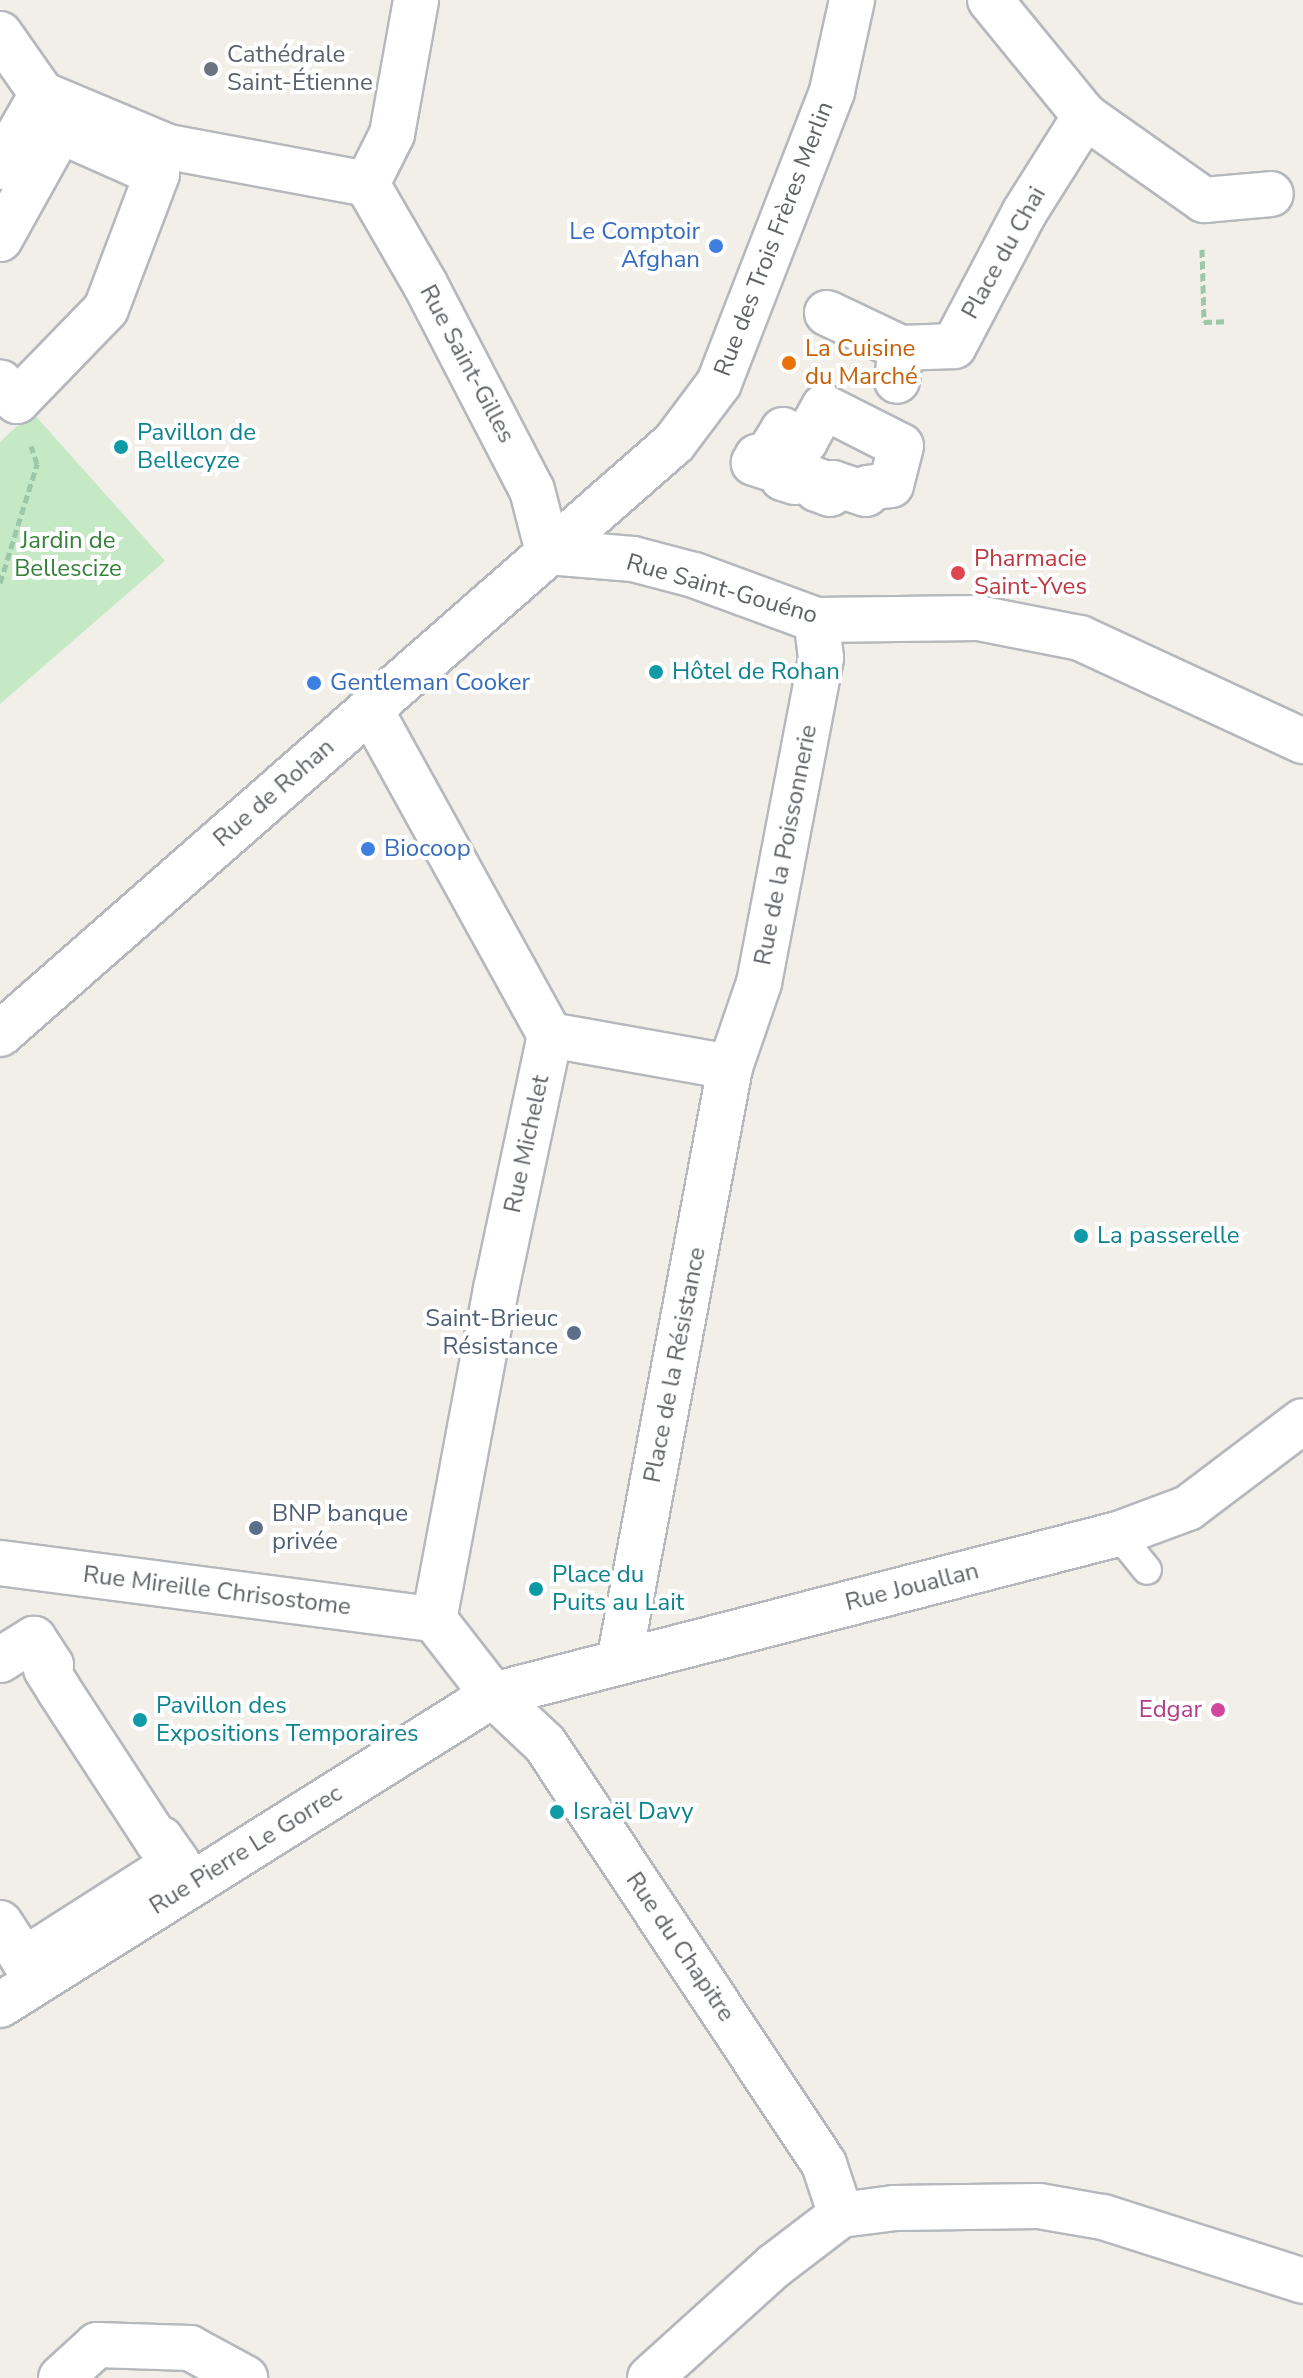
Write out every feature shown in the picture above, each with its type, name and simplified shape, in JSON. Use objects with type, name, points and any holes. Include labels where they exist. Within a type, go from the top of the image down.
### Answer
[{"type":"street","points":[[0,34],[42,94],[168,147],[367,184],[392,134],[416,0]]},
{"type":"street","name":"Rue des Trois Frères Merlin","points":[[548,552],[674,443],[719,383],[832,91],[852,0]]},
{"type":"street","points":[[990,0],[1085,116],[1204,200],[1271,194]]},
{"type":"street","points":[[0,167],[42,94]]},
{"type":"street","name":"Place du Chai","points":[[827,313],[899,365],[954,346],[1024,213],[1085,116]]},
{"type":"street","points":[[0,239],[60,131],[157,174],[106,309],[8,392]]},
{"type":"street","name":"Rue Saint-Gilles","points":[[367,184],[425,284],[532,490],[548,552]]},
{"type":"street","name":"Rue Saint-Gouéno","points":[[548,552],[633,559],[694,575],[816,620],[978,618],[1080,638],[1303,741]]},
{"type":"street","name":"Rue de Rohan","points":[[0,1034],[548,552]]},
{"type":"street","name":"Rue de la Poissonnerie","points":[[730,1067],[759,983],[771,921],[821,658],[816,620]]},
{"type":"street","points":[[370,709],[550,1035],[730,1067]]},
{"type":"street","name":"Rue Michelet","points":[[434,1619],[496,1289],[550,1035]]},
{"type":"street","name":"Place de la Résistance","points":[[619,1662],[730,1067]]},
{"type":"street","name":"Rue Jouallan","points":[[493,1695],[1118,1534],[1188,1508],[1303,1421]]},
{"type":"street","name":"Rue Mireille Chrisostome","points":[[0,1563],[434,1619]]},
{"type":"street","points":[[434,1619],[493,1695]]},
{"type":"street","points":[[0,1660],[34,1639],[51,1665],[46,1669],[59,1690],[158,1842],[161,1839],[177,1862],[24,1960],[0,1923]]},
{"type":"street","name":"Rue du Chapitre","points":[[493,1695],[545,1744],[824,2164],[841,2215]]},
{"type":"street","name":"Rue Pierre Le Gorrec","points":[[0,2005],[493,1695]]},
{"type":"street","points":[[650,2378],[774,2266],[841,2215],[894,2208],[1039,2206],[1103,2217],[1303,2281]]},
{"type":"street","points":[[61,2378],[97,2345],[190,2348],[245,2378]]},
{"type":"lane","points":[[1118,1534],[1147,1570]]},
{"type":"path","points":[[1202,247],[1204,322],[1227,321]]},
{"type":"path","points":[[0,583],[37,464],[8,392]]},
{"type":"green space","name":"Jardin de Bellescize","points":[[32,412],[165,561],[0,704],[0,442]]},
{"type":"place","name":"Cathédrale Saint-Étienne","points":[[211,69]]},
{"type":"place","name":"Le Comptoir Afghan","points":[[716,246]]},
{"type":"place","name":"La Cuisine du Marché","points":[[789,363]]},
{"type":"place","name":"Pavillon de Bellecyze","points":[[121,447]]},
{"type":"place","name":"Pharmacie Saint-Yves","points":[[958,573]]},
{"type":"place","name":"Hôtel de Rohan","points":[[656,672]]},
{"type":"place","name":"Gentleman Cooker","points":[[314,683]]},
{"type":"place","name":"Biocoop","points":[[368,849]]},
{"type":"place","name":"La passerelle","points":[[1081,1236]]},
{"type":"place","name":"Saint-Brieuc Résistance","points":[[574,1333]]},
{"type":"place","name":"BNP banque privée","points":[[256,1528]]},
{"type":"place","name":"Place du Puits au Lait","points":[[536,1589]]},
{"type":"place","name":"Edgar","points":[[1218,1710]]},
{"type":"place","name":"Pavillon des Expositions Temporaires","points":[[140,1720]]},
{"type":"place","name":"Israël Davy","points":[[557,1812]]}]
